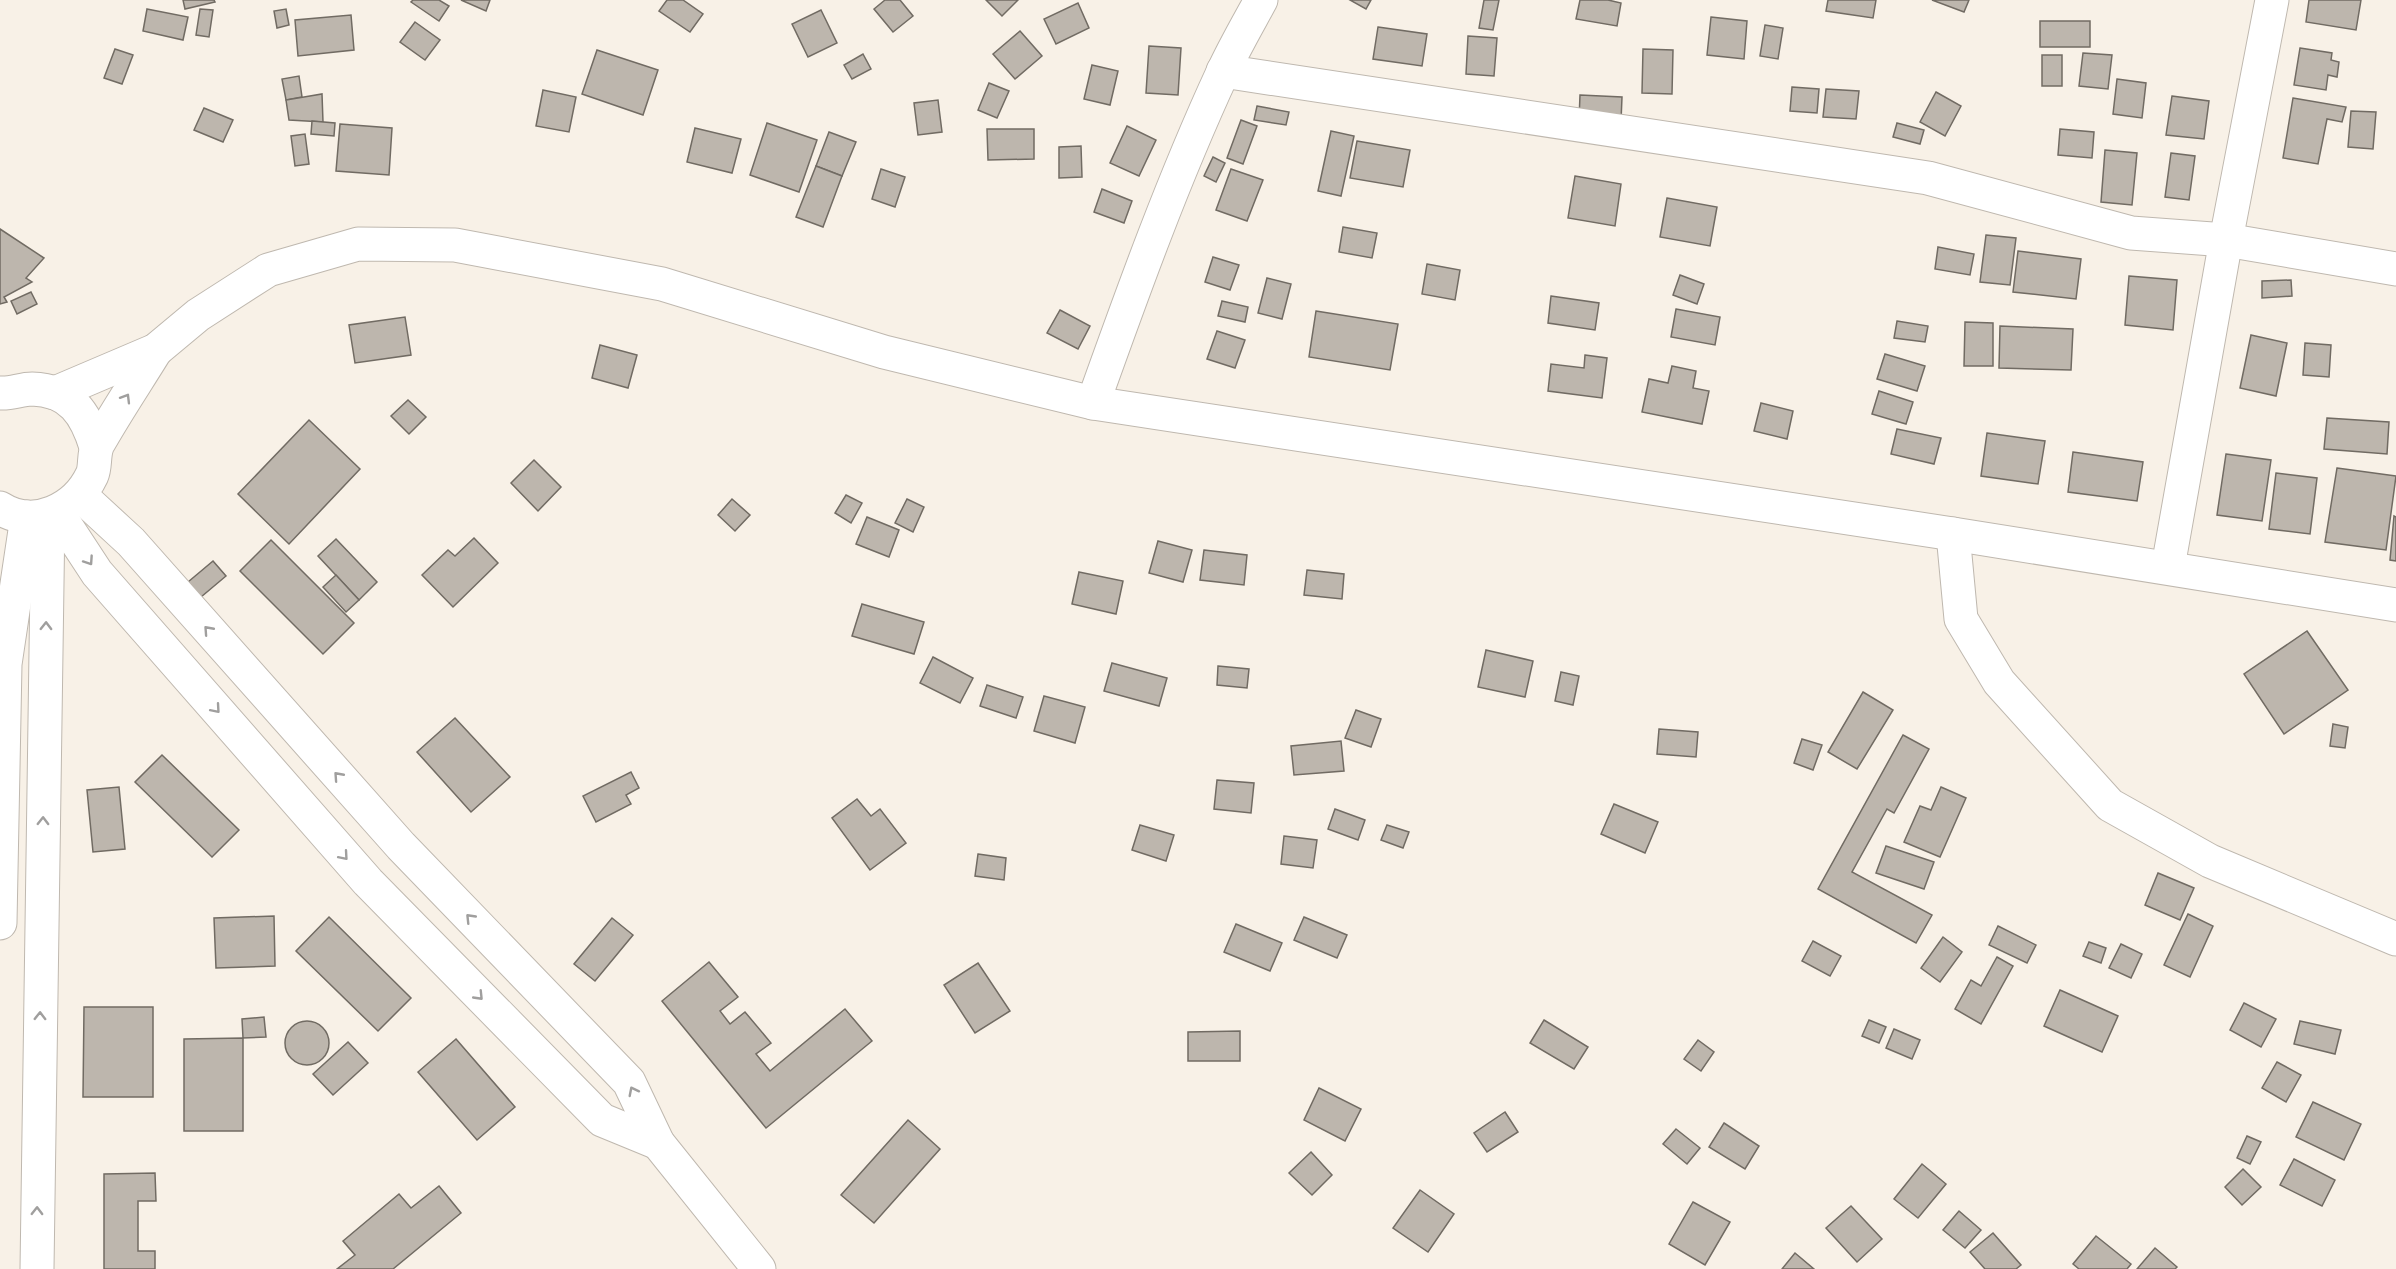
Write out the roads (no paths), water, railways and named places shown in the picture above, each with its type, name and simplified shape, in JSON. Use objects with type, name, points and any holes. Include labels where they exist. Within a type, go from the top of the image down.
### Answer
[{"type":"street","points":[[1093,403],[1148,252],[1223,71],[1261,0]]},
{"type":"street","points":[[2168,567],[2226,240],[2272,0]]},
{"type":"street","points":[[1223,71],[1928,177],[2131,233],[2226,240],[2396,269]]},
{"type":"street","points":[[55,393],[156,350],[198,315],[268,270],[358,244],[455,245],[662,284],[884,352],[1093,403],[2168,567],[2396,605]]},
{"type":"street","points":[[96,447],[156,350]]},
{"type":"street","points":[[0,923],[5,664],[42,509],[93,473],[96,447],[89,423],[74,405],[55,393],[31,389],[3,395]]},
{"type":"street","points":[[42,509],[368,882],[602,1120],[658,1143]]},
{"type":"street","points":[[42,509],[130,542],[401,846],[629,1082],[658,1143],[759,1269]]},
{"type":"street","points":[[37,1269],[42,509]]},
{"type":"street","points":[[1953,534],[1961,619],[1999,682],[2110,805],[2210,861],[2396,939]]}]
